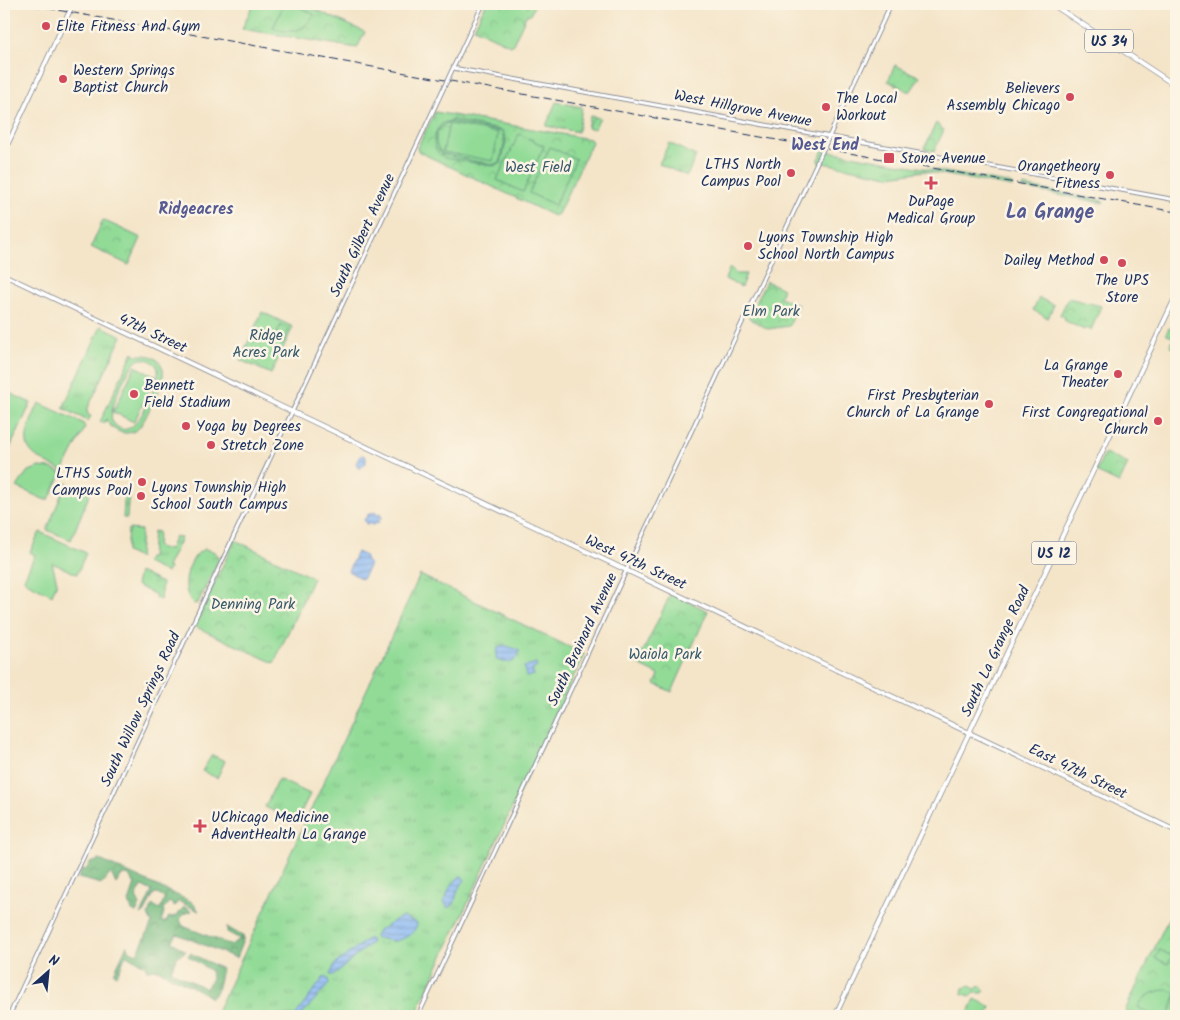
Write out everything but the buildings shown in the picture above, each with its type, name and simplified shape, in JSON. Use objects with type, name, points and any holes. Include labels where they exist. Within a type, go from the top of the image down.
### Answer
[{"type":"main road","points":[[4,152],[74,4]]},
{"type":"main road","name":"US 34","points":[[1052,4],[1176,86]]},
{"type":"main road","name":"47th Street","points":[[4,275],[292,412]]},
{"type":"main road","name":"South La Grange Road","points":[[835,1016],[1176,296]]},
{"type":"main road","name":"West 47th Street","points":[[292,412],[970,732]]},
{"type":"main road","name":"East 47th Street","points":[[970,732],[1176,831]]},
{"type":"street","name":"South Gilbert Avenue","points":[[292,412],[483,4]]},
{"type":"street","name":"South Brainard Avenue","points":[[418,1016],[892,4]]},
{"type":"street","name":"West Hillgrove Avenue","points":[[453,68],[1176,200]]},
{"type":"street","name":"South Willow Springs Road","points":[[8,1016],[292,412]]},
{"type":"green space","points":[[253,4],[303,4],[365,32],[357,48],[242,29]]},
{"type":"green space","points":[[284,4],[293,4],[314,14],[302,28],[297,30],[286,31],[273,28]]},
{"type":"green space","points":[[486,4],[535,4],[530,15],[527,14],[512,46],[474,28]]},
{"type":"green space","points":[[895,65],[920,77],[910,92],[888,81]]},
{"type":"green space","points":[[556,102],[582,107],[578,132],[546,126]]},
{"type":"green space","name":"West Field","points":[[435,112],[590,139],[592,142],[558,214],[554,216],[419,152],[417,148]]},
{"type":"green space","points":[[590,116],[600,118],[594,129],[587,128]]},
{"type":"green space","points":[[453,120],[503,131],[506,142],[501,163],[493,166],[445,158],[440,155],[434,141],[439,127],[443,123]],"holes":[[[450,122],[502,132],[505,141],[500,162],[492,165],[442,154],[436,140],[438,131]]]},
{"type":"green space","points":[[936,123],[944,130],[934,151],[924,149]]},
{"type":"green space","points":[[449,124],[498,133],[493,161],[443,152]]},
{"type":"green space","points":[[519,134],[544,146],[523,192],[497,180]]},
{"type":"green space","points":[[669,143],[696,156],[687,176],[659,164]]},
{"type":"green space","points":[[550,147],[576,159],[555,205],[529,193]]},
{"type":"green space","points":[[823,150],[1013,184],[1012,187],[925,171],[889,176],[818,162]]},
{"type":"green space","points":[[1023,186],[1104,201],[1103,203],[1021,188]]},
{"type":"green space","points":[[103,220],[141,238],[129,265],[91,247]]},
{"type":"green space","points":[[730,267],[736,274],[746,274],[741,287],[725,279]]},
{"type":"green space","name":"Elm Park","points":[[766,281],[783,289],[780,297],[798,305],[789,326],[768,329],[749,318]]},
{"type":"green space","points":[[1039,298],[1054,305],[1048,318],[1033,310]]},
{"type":"green space","points":[[1068,298],[1101,306],[1091,330],[1086,328],[1084,330],[1064,320],[1065,317],[1060,315]]},
{"type":"green space","name":"Ridge Acres Park","points":[[262,312],[293,327],[271,374],[240,360]]},
{"type":"green space","points":[[281,325],[289,329],[282,345],[273,341]]},
{"type":"green space","points":[[101,326],[122,336],[87,410],[88,415],[91,416],[88,421],[63,408]]},
{"type":"green space","points":[[1169,328],[1176,332],[1174,337],[1176,349],[1170,346],[1174,338],[1166,334]]},
{"type":"green space","points":[[133,352],[136,356],[151,356],[159,361],[163,370],[162,380],[141,425],[132,432],[127,433],[117,431],[106,419],[104,424],[100,422]],"holes":[[[140,359],[154,363],[158,369],[158,377],[141,416],[127,429],[120,428],[112,421],[116,397],[130,369]]]},
{"type":"green space","name":"Bennett Field Stadium","points":[[135,366],[156,376],[134,422],[113,412]]},
{"type":"green space","points":[[5,391],[31,403],[10,448],[5,446],[6,459],[4,467]]},
{"type":"green space","points":[[39,403],[83,423],[85,428],[63,471],[39,458],[28,446],[28,429]]},
{"type":"green space","points":[[1105,453],[1128,464],[1119,483],[1096,472]]},
{"type":"green space","points":[[39,467],[50,468],[62,473],[49,499],[45,500],[17,487],[27,472]]},
{"type":"green space","points":[[66,483],[90,493],[71,540],[47,530]]},
{"type":"green space","points":[[125,489],[129,489],[127,518],[123,518]]},
{"type":"green space","points":[[128,529],[141,530],[139,558],[126,552]]},
{"type":"green space","points":[[153,531],[158,532],[157,547],[169,550],[175,536],[181,538],[167,567],[169,568],[167,573],[146,563],[148,558],[151,558]]},
{"type":"green space","points":[[40,532],[86,553],[77,574],[52,563],[57,582],[52,595],[26,582],[24,579],[35,555],[30,552]]},
{"type":"green space","name":"Denning Park","points":[[235,540],[313,578],[274,663],[194,626]]},
{"type":"green space","points":[[205,549],[215,552],[219,559],[198,603],[194,604],[189,598],[187,591],[187,574],[194,558]]},
{"type":"green space","points":[[139,572],[162,583],[160,600],[155,598],[156,595],[136,585]]},
{"type":"green space","points":[[420,575],[584,654],[415,1016],[215,1016]]},
{"type":"green space","name":"Waiola Park","points":[[671,593],[708,611],[672,692],[655,684],[659,675],[637,664]]},
{"type":"green space","points":[[212,755],[225,761],[217,778],[202,771]]},
{"type":"green space","points":[[278,779],[310,794],[296,822],[265,807]]},
{"type":"green space","points":[[100,860],[192,902],[199,911],[178,901],[175,906],[169,902],[163,909],[161,922],[166,922],[169,917],[177,916],[184,907],[192,911],[183,914],[180,920],[183,926],[231,945],[240,939],[227,932],[227,927],[244,937],[236,958],[177,934],[172,942],[186,951],[176,958],[171,971],[206,989],[212,978],[211,971],[188,956],[190,953],[222,969],[217,991],[211,998],[158,969],[147,970],[145,965],[126,955],[117,975],[114,973],[127,945],[130,951],[137,954],[152,923],[148,915],[153,905],[160,909],[165,898],[157,894],[153,895],[145,912],[141,915],[152,891],[142,886],[136,897],[140,905],[136,913],[132,911],[129,902],[135,884],[128,875],[121,876],[116,884],[111,873],[102,884],[78,878],[82,869],[86,870],[90,863]]},
{"type":"green space","points":[[1176,902],[1176,1016],[1135,1016],[1125,1011]]},
{"type":"green space","points":[[1160,950],[1172,956],[1168,964],[1155,958]]},
{"type":"green space","points":[[970,986],[975,989],[980,986],[985,990],[983,993],[974,993],[972,996],[962,994],[963,988]]},
{"type":"green space","points":[[1167,990],[1176,993],[1169,1016],[1154,1016],[1138,1007],[1150,994]]},
{"type":"green space","points":[[975,999],[991,1007],[987,1016],[967,1016]]},
{"type":"water","points":[[360,456],[366,457],[366,463],[359,469],[356,463]]},
{"type":"water","points":[[375,512],[376,514],[380,513],[382,518],[378,520],[379,523],[366,524],[364,519],[368,517],[367,515]]},
{"type":"water","points":[[357,552],[365,556],[365,560],[370,565],[362,579],[348,571]]},
{"type":"water","points":[[503,645],[519,650],[515,660],[504,662],[496,658],[497,649]]},
{"type":"water","points":[[536,663],[537,667],[532,670],[534,675],[526,677],[524,667]]},
{"type":"water","points":[[461,875],[465,880],[458,889],[454,904],[448,908],[444,902],[450,887]]},
{"type":"water","points":[[403,917],[417,923],[411,933],[396,941],[376,938],[375,935],[380,929]]},
{"type":"water","points":[[369,938],[372,942],[334,975],[330,975],[335,964]]},
{"type":"water","points":[[324,977],[328,979],[329,984],[300,1016],[295,1016]]},
{"type":"railway","points":[[24,4],[1176,212]]},
{"type":"place","name":"Elite Fitness And Gym","points":[[46,26]]},
{"type":"place","name":"Western Springs Baptist Church","points":[[63,79]]},
{"type":"place","name":"Believers Assembly Chicago","points":[[1070,97]]},
{"type":"place","name":"The Local Workout","points":[[826,107]]},
{"type":"place","name":"Stone Avenue","points":[[889,158]]},
{"type":"place","name":"LTHS North Campus Pool","points":[[791,173]]},
{"type":"place","name":"Orangetheory Fitness","points":[[1110,175]]},
{"type":"place","name":"DuPage Medical Group","points":[[931,183]]},
{"type":"place","name":"Lyons Township High School North Campus","points":[[748,246]]},
{"type":"place","name":"Dailey Method","points":[[1104,260]]},
{"type":"place","name":"The UPS Store","points":[[1122,263]]},
{"type":"place","name":"La Grange Theater","points":[[1118,374]]},
{"type":"place","name":"Bennett Field Stadium","points":[[134,394]]},
{"type":"place","name":"First Presbyterian Church of La Grange","points":[[989,404]]},
{"type":"place","name":"First Congregational Church","points":[[1158,421]]},
{"type":"place","name":"Yoga by Degrees","points":[[186,426]]},
{"type":"place","name":"Stretch Zone","points":[[211,445]]},
{"type":"place","name":"LTHS South Campus Pool","points":[[142,482]]},
{"type":"place","name":"Lyons Township High School South Campus","points":[[141,496]]},
{"type":"place","name":"UChicago Medicine AdventHealth La Grange","points":[[200,826]]},
{"type":"district","name":"West End","points":[[825,144]]},
{"type":"district","name":"Ridgeacres","points":[[196,208]]},
{"type":"district","name":"La Grange","points":[[1050,211]]}]
